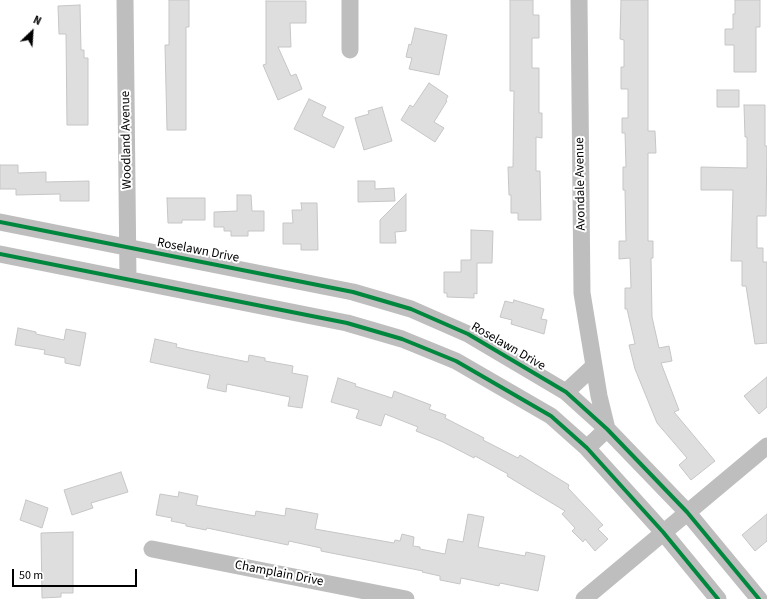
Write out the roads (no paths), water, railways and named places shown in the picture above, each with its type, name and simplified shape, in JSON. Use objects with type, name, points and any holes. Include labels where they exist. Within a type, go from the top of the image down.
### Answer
[{"type":"street","name":"Woodland Avenue","points":[[125,0],[128,279]]},
{"type":"street","points":[[350,0],[350,50]]},
{"type":"street","name":"Avondale Avenue","points":[[579,0],[582,293],[599,396],[607,430]]},
{"type":"street","name":"Roselawn Drive","points":[[0,222],[353,292],[411,309],[468,334],[566,392],[607,430],[687,512],[759,599]]},
{"type":"street","points":[[0,254],[347,323],[402,339],[456,361],[551,416],[587,448],[663,532],[718,599]]},
{"type":"street","points":[[566,392],[594,366]]},
{"type":"street","points":[[587,448],[607,430]]},
{"type":"street","points":[[584,599],[767,446]]},
{"type":"street","name":"Champlain Drive","points":[[152,549],[406,599]]}]
